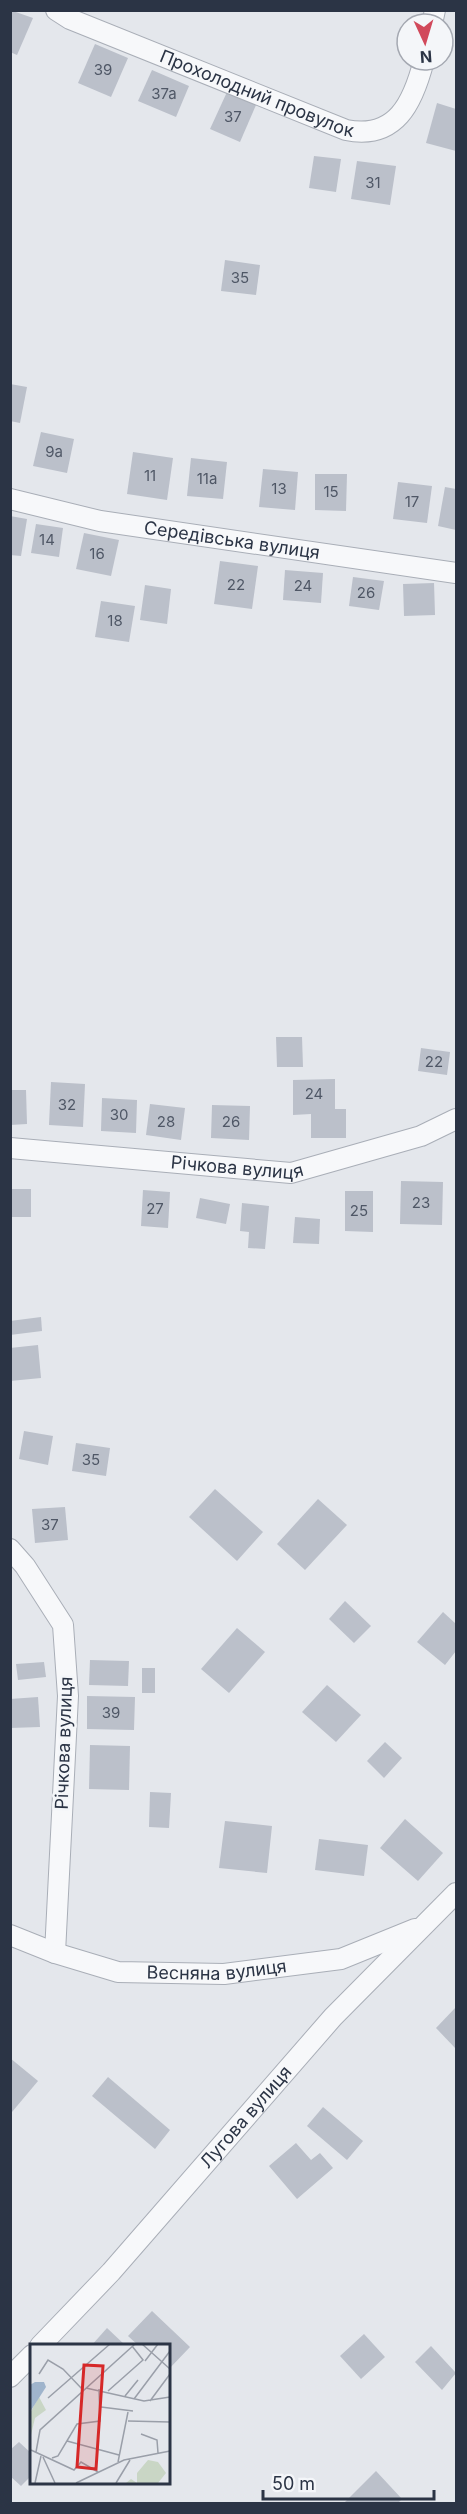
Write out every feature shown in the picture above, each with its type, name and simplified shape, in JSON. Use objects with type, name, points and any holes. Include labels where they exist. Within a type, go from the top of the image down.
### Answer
[{"type":"street","name":"Прохолодний провулок","points":[[56,10],[70,19],[346,130],[361,133],[377,131],[392,124],[403,113],[421,72]]},
{"type":"street","name":"Середівська вулиця","points":[[10,499],[100,520],[456,573]]},
{"type":"street","name":"Річкова вулиця","points":[[10,1148],[291,1173],[421,1136],[456,1119]]},
{"type":"street","name":"Річкова вулиця","points":[[10,1549],[25,1566],[63,1625],[68,1696],[55,1953]]},
{"type":"street","name":"Лугова вулиця","points":[[42,2344],[111,2272],[333,2017],[456,1894]]},
{"type":"street","name":"Весняна вулиця","points":[[10,1935],[55,1953],[118,1972],[224,1974],[341,1959],[424,1926]]},
{"type":"street","points":[[10,2377],[30,2357]]},
{"type":"building","points":[[10,10],[33,18],[17,55],[10,52]]},
{"type":"building","points":[[95,44],[128,58],[111,97],[78,83]]},
{"type":"building","points":[[152,70],[189,86],[176,117],[138,101]]},
{"type":"building","points":[[227,92],[256,105],[240,142],[210,129]]},
{"type":"building","points":[[437,103],[456,109],[456,151],[426,143]]},
{"type":"building","points":[[314,156],[341,159],[336,192],[309,188]]},
{"type":"building","points":[[357,161],[396,166],[390,205],[351,199]]},
{"type":"building","points":[[225,260],[260,265],[256,295],[221,291]]},
{"type":"building","points":[[10,384],[27,387],[20,423],[10,421]]},
{"type":"building","points":[[41,432],[74,439],[67,473],[33,466]]},
{"type":"building","points":[[133,452],[173,458],[167,500],[127,494]]},
{"type":"building","points":[[191,458],[227,462],[223,499],[187,496]]},
{"type":"building","points":[[263,469],[298,472],[295,510],[259,507]]},
{"type":"building","points":[[315,474],[347,474],[346,511],[315,510]]},
{"type":"building","points":[[398,482],[432,486],[427,523],[393,519]]},
{"type":"building","points":[[445,487],[456,489],[456,530],[438,526]]},
{"type":"building","points":[[10,516],[27,519],[21,556],[10,555]]},
{"type":"building","points":[[36,524],[63,528],[59,557],[31,553]]},
{"type":"building","points":[[84,533],[119,540],[111,576],[76,569]]},
{"type":"building","points":[[220,561],[258,566],[252,609],[214,604]]},
{"type":"building","points":[[285,570],[323,573],[321,603],[283,600]]},
{"type":"building","points":[[353,577],[384,581],[379,610],[349,606]]},
{"type":"building","points":[[434,583],[435,615],[404,616],[403,584]]},
{"type":"building","points":[[145,585],[171,589],[167,624],[140,620]]},
{"type":"building","points":[[101,601],[135,606],[129,642],[95,637]]},
{"type":"building","points":[[276,1037],[302,1037],[303,1067],[277,1067]]},
{"type":"building","points":[[421,1048],[450,1052],[447,1075],[418,1071]]},
{"type":"building","points":[[335,1079],[335,1109],[346,1109],[346,1138],[311,1138],[311,1114],[293,1115],[293,1080]]},
{"type":"building","points":[[51,1082],[85,1084],[83,1127],[49,1125]]},
{"type":"building","points":[[10,1090],[26,1090],[27,1124],[10,1125]]},
{"type":"building","points":[[102,1098],[137,1100],[136,1133],[101,1131]]},
{"type":"building","points":[[150,1104],[185,1108],[181,1140],[146,1135]]},
{"type":"building","points":[[212,1105],[250,1106],[249,1140],[211,1138]]},
{"type":"building","points":[[401,1181],[443,1182],[442,1225],[400,1224]]},
{"type":"building","points":[[10,1189],[31,1189],[31,1217],[10,1217]]},
{"type":"building","points":[[143,1190],[170,1192],[168,1228],[141,1226]]},
{"type":"building","points":[[345,1191],[373,1191],[373,1232],[345,1231]]},
{"type":"building","points":[[200,1198],[230,1204],[226,1224],[196,1218]]},
{"type":"building","points":[[242,1203],[269,1206],[265,1249],[248,1248],[249,1232],[240,1231]]},
{"type":"building","points":[[295,1217],[320,1219],[319,1244],[293,1243]]},
{"type":"building","points":[[41,1317],[42,1331],[10,1335],[10,1321]]},
{"type":"building","points":[[38,1345],[41,1378],[10,1381],[10,1348]]},
{"type":"building","points":[[24,1431],[53,1436],[48,1465],[19,1459]]},
{"type":"building","points":[[76,1443],[110,1448],[106,1476],[72,1471]]},
{"type":"building","points":[[215,1489],[263,1532],[237,1561],[189,1517]]},
{"type":"building","points":[[318,1499],[347,1525],[305,1570],[277,1544]]},
{"type":"building","points":[[65,1507],[68,1540],[35,1543],[32,1509]]},
{"type":"building","points":[[345,1601],[371,1626],[354,1643],[329,1619]]},
{"type":"building","points":[[443,1612],[456,1624],[456,1651],[445,1665],[417,1642]]},
{"type":"building","points":[[237,1628],[265,1652],[229,1693],[201,1669]]},
{"type":"building","points":[[90,1660],[129,1661],[128,1686],[89,1685]]},
{"type":"building","points":[[44,1662],[46,1677],[18,1680],[16,1664]]},
{"type":"building","points":[[142,1668],[155,1668],[155,1693],[142,1693]]},
{"type":"building","points":[[327,1685],[361,1715],[336,1742],[302,1712]]},
{"type":"building","points":[[87,1696],[135,1697],[134,1730],[87,1729]]},
{"type":"building","points":[[38,1697],[40,1727],[10,1728],[10,1699]]},
{"type":"building","points":[[385,1742],[402,1758],[384,1778],[367,1761]]},
{"type":"building","points":[[90,1745],[130,1746],[129,1790],[89,1789]]},
{"type":"building","points":[[150,1792],[171,1793],[169,1828],[149,1827]]},
{"type":"building","points":[[405,1819],[443,1853],[418,1881],[380,1848]]},
{"type":"building","points":[[225,1821],[272,1826],[267,1873],[219,1868]]},
{"type":"building","points":[[319,1839],[368,1845],[364,1876],[315,1870]]},
{"type":"building","points":[[456,2007],[456,2049],[436,2028]]},
{"type":"building","points":[[10,2058],[38,2081],[12,2112],[10,2111]]},
{"type":"building","points":[[108,2077],[170,2130],[155,2149],[92,2096]]},
{"type":"building","points":[[323,2107],[363,2141],[347,2160],[307,2126]]},
{"type":"building","points":[[296,2143],[311,2160],[320,2153],[333,2168],[297,2199],[269,2166]]},
{"type":"building","points":[[152,2311],[190,2347],[170,2368],[170,2344],[137,2344],[128,2336]]},
{"type":"building","points":[[107,2328],[124,2344],[93,2344]]},
{"type":"building","points":[[364,2334],[385,2357],[361,2379],[340,2356]]},
{"type":"building","points":[[431,2346],[456,2373],[442,2390],[415,2362]]},
{"type":"building","points":[[19,2442],[30,2452],[30,2477],[21,2486],[10,2476],[10,2450]]},
{"type":"building","points":[[376,2471],[402,2499],[397,2504],[343,2504]]}]
